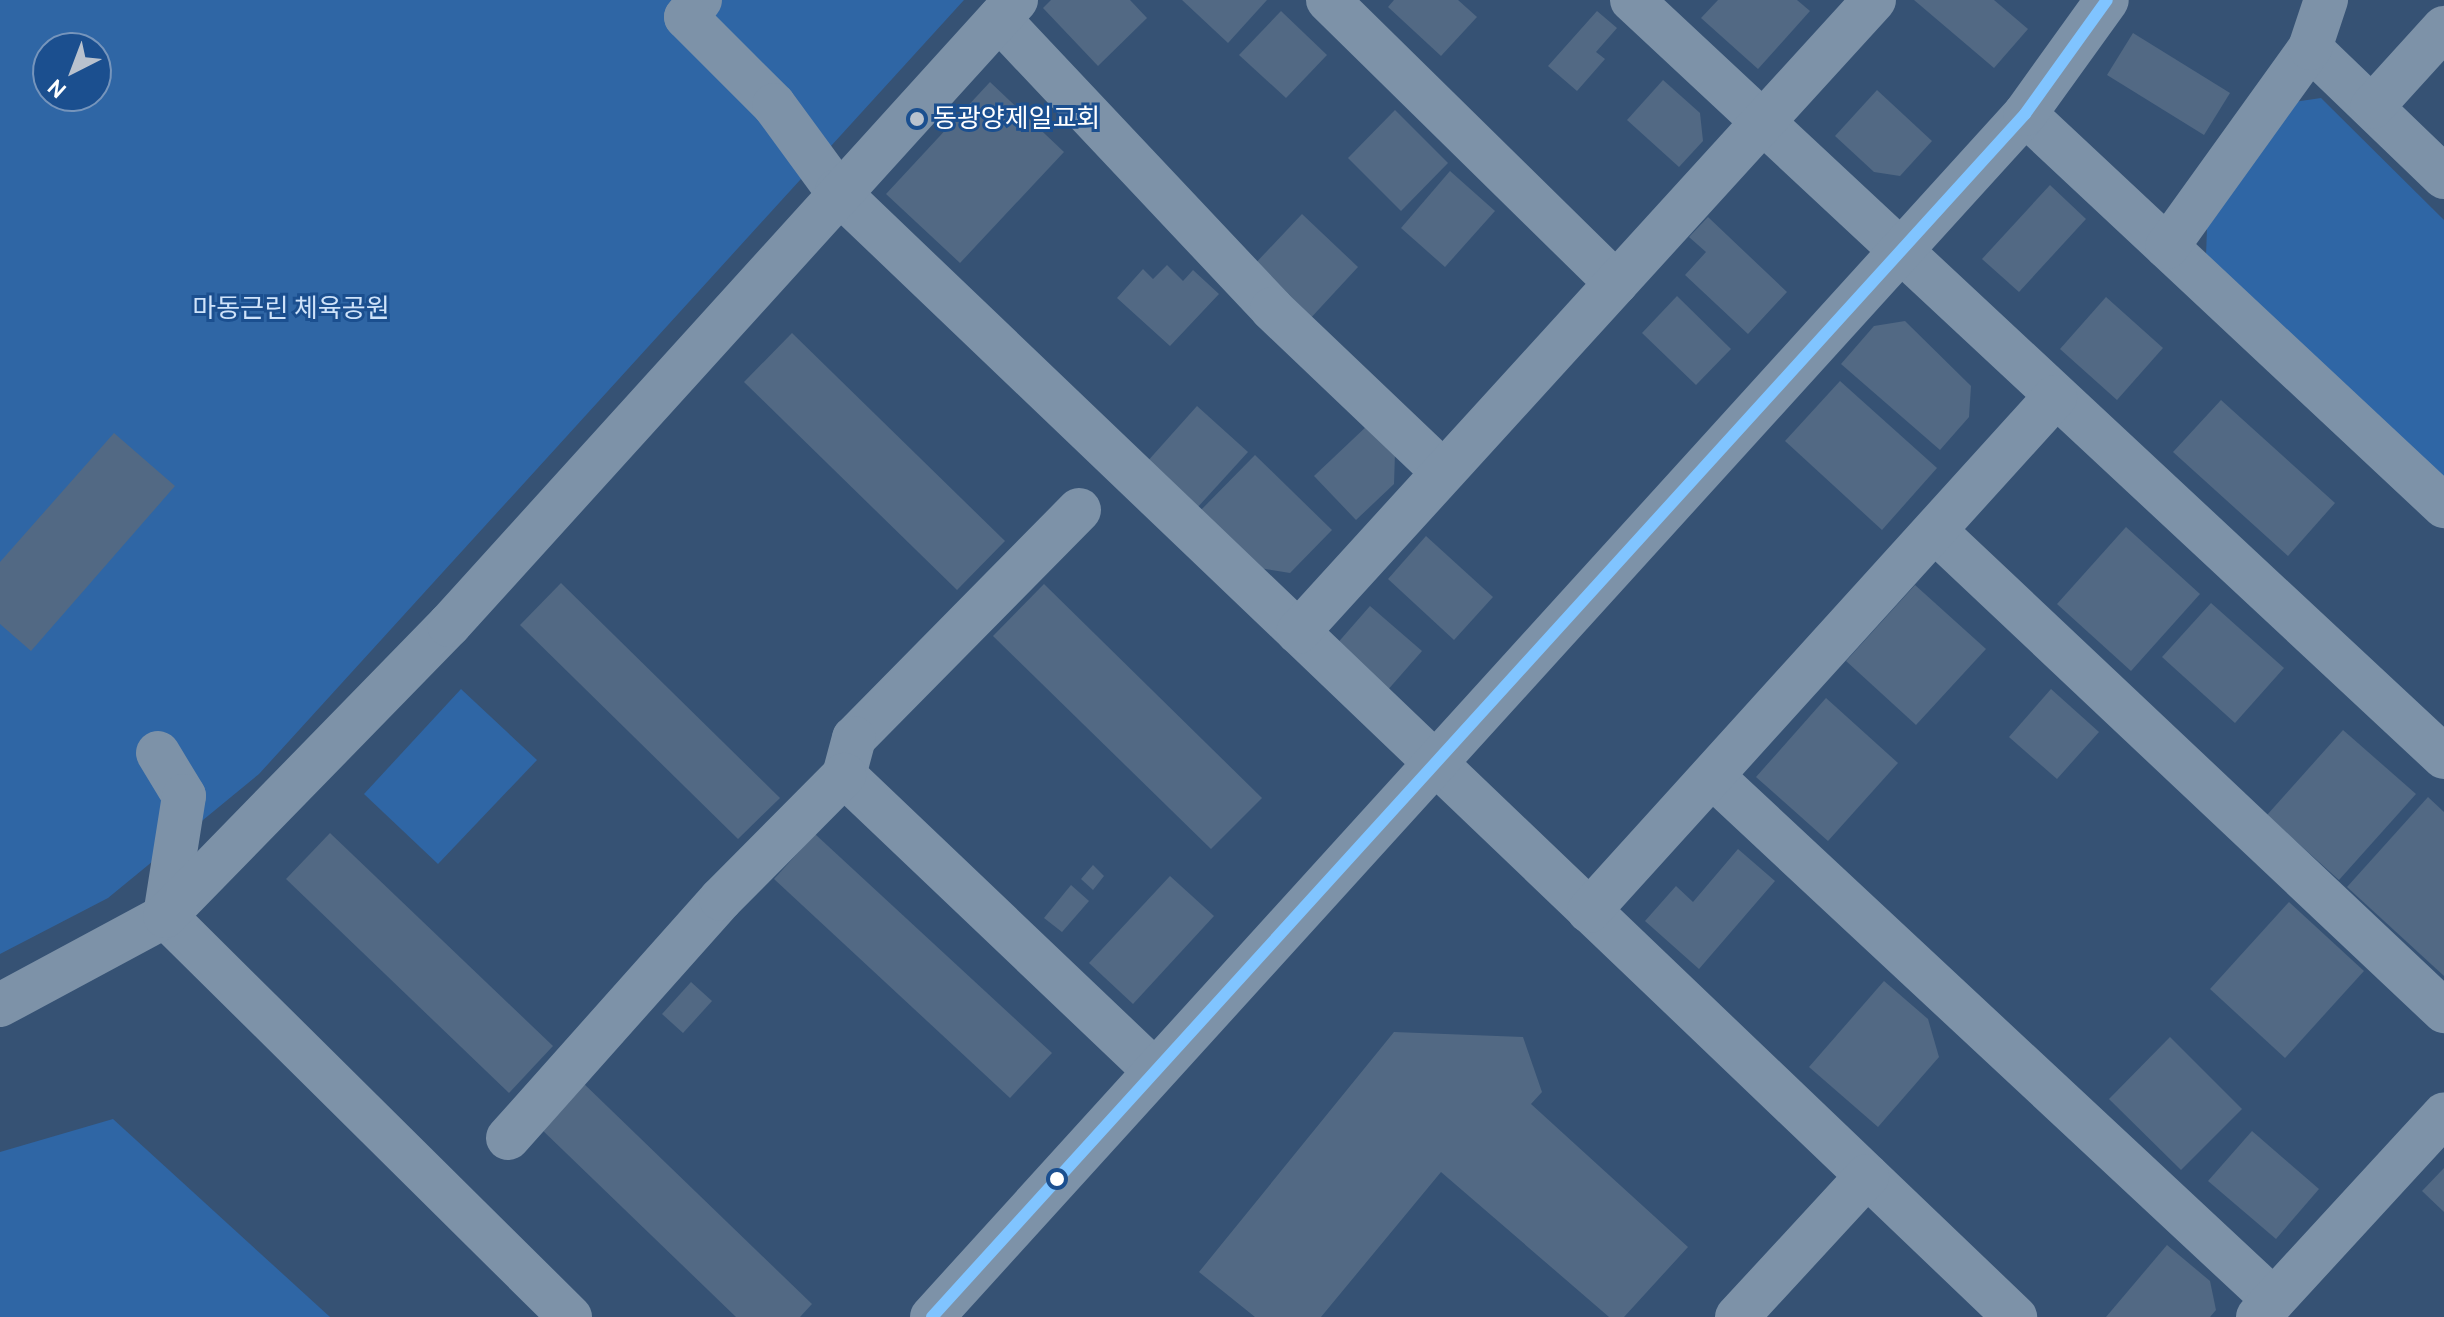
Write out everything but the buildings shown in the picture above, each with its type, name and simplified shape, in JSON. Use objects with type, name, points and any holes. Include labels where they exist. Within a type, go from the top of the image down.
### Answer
[{"type":"street","points":[[700,0],[686,17],[774,105],[837,191],[2015,1317]]},
{"type":"street","points":[[1328,0],[1616,283]]},
{"type":"street","points":[[1632,0],[2444,757]]},
{"type":"street","points":[[1298,632],[1874,0]]},
{"type":"street","points":[[932,1317],[2025,114],[2107,0]]},
{"type":"street","points":[[2167,247],[2310,48],[2326,0]]},
{"type":"street","points":[[0,1005],[165,916],[449,625],[837,191],[1007,9],[1272,309],[1443,472]]},
{"type":"street","points":[[2372,107],[2444,28]]},
{"type":"street","points":[[2310,48],[2444,177]]},
{"type":"street","points":[[2025,114],[2444,506]]},
{"type":"street","points":[[1589,911],[2055,397]]},
{"type":"street","points":[[508,1138],[721,899],[844,775],[854,738],[1079,510]]},
{"type":"street","points":[[1935,531],[2444,1011]]},
{"type":"street","points":[[158,753],[184,796],[165,916]]},
{"type":"street","points":[[844,775],[1155,1071]]},
{"type":"street","points":[[1712,776],[2266,1308],[2444,1115]]},
{"type":"street","points":[[165,916],[570,1317]]},
{"type":"street","points":[[1737,1317],[1867,1176]]},
{"type":"green space","name":"마동근린 체육공원","points":[[0,0],[964,0],[259,774],[108,898],[0,954]]},
{"type":"green space","points":[[2321,98],[2444,220],[2444,484],[2206,257],[2207,228],[2294,102]]},
{"type":"green space","points":[[461,689],[537,760],[438,864],[364,794]]},
{"type":"green space","points":[[113,1119],[330,1317],[0,1317],[0,1152]]},
{"type":"transit line","points":[[932,1317],[2025,114],[2107,0]]},
{"type":"place","name":"동광양제일교회","points":[[917,119]]}]
